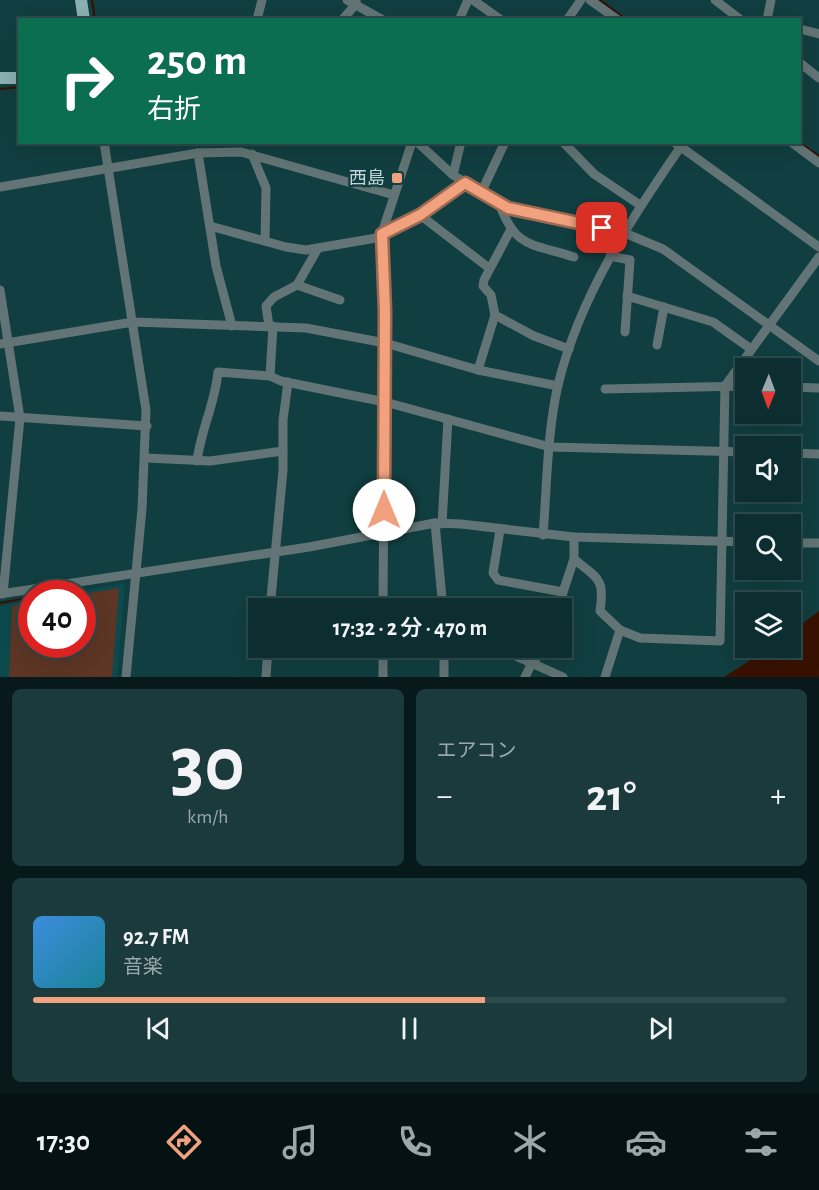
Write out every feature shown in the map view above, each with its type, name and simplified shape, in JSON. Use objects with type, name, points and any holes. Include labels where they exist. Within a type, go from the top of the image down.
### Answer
[{"type":"main road","points":[[81,0],[84,18]]},
{"type":"main road","points":[[0,78],[18,78]]},
{"type":"street","points":[[258,18],[262,0]]},
{"type":"street","points":[[460,18],[471,0],[498,18]]},
{"type":"street","points":[[568,18],[581,0]]},
{"type":"street","points":[[590,0],[615,18]]},
{"type":"street","points":[[715,0],[738,18]]},
{"type":"street","points":[[767,18],[771,0]]},
{"type":"street","points":[[343,18],[353,1],[370,16]]},
{"type":"street","points":[[801,29],[819,34]]},
{"type":"street","points":[[801,64],[819,78]]},
{"type":"street","points":[[104,144],[133,321],[147,426],[126,676],[137,677]]},
{"type":"street","points":[[252,144],[249,153],[266,188],[265,241]]},
{"type":"street","points":[[383,598],[386,344],[382,236],[411,144]]},
{"type":"street","points":[[419,144],[453,175],[499,203],[520,211],[622,232],[663,249],[819,361]]},
{"type":"street","points":[[453,175],[461,144]]},
{"type":"street","points":[[481,193],[504,144]]},
{"type":"street","points":[[565,144],[594,174],[640,205]]},
{"type":"street","points":[[543,535],[550,447],[558,386],[568,349],[622,232],[680,144],[819,247]]},
{"type":"street","points":[[794,144],[819,163]]},
{"type":"street","points":[[198,153],[210,226],[232,326]]},
{"type":"street","points":[[0,187],[198,153],[249,153],[394,195]]},
{"type":"street","points":[[210,226],[286,248],[317,250],[382,236],[420,215],[465,183]]},
{"type":"street","points":[[499,203],[510,231],[539,248],[574,257]]},
{"type":"street","points":[[420,215],[489,268]]},
{"type":"street","points":[[478,370],[495,315],[491,295],[483,286],[489,268],[510,231]]},
{"type":"street","points":[[270,376],[271,326],[266,306],[274,297],[297,285],[317,250]]},
{"type":"street","points":[[610,256],[630,260],[625,332]]},
{"type":"street","points":[[574,560],[597,578],[602,587],[600,611],[620,630],[640,638],[720,641],[725,386],[819,257]]},
{"type":"street","points":[[297,285],[340,300]]},
{"type":"street","points":[[0,290],[4,343],[20,418],[1,594],[275,552],[438,524],[574,537],[735,542]]},
{"type":"street","points":[[627,296],[713,322],[752,349]]},
{"type":"street","points":[[657,345],[664,307]]},
{"type":"street","points":[[495,315],[534,336],[568,349]]},
{"type":"street","points":[[4,343],[133,321],[306,328],[386,344],[478,370],[558,386]]},
{"type":"street","points":[[197,461],[202,426],[214,398],[218,372],[270,376],[288,382],[385,402],[550,447],[735,452]]},
{"type":"street","points":[[271,598],[283,451],[283,420],[288,382]]},
{"type":"street","points":[[605,389],[735,386]]},
{"type":"street","points":[[801,387],[819,388]]},
{"type":"street","points":[[0,416],[147,426]]},
{"type":"street","points":[[442,598],[438,524],[448,419]]},
{"type":"street","points":[[146,458],[210,461],[283,451]]},
{"type":"street","points":[[801,453],[819,454]]},
{"type":"street","points":[[500,530],[495,577],[563,592]]},
{"type":"street","points":[[562,598],[574,560],[574,537]]},
{"type":"street","points":[[801,543],[819,543]]},
{"type":"street","points":[[605,677],[620,630]]},
{"type":"street","points":[[266,677],[267,658]]},
{"type":"street","points":[[383,658],[383,677]]},
{"type":"street","points":[[444,658],[444,677]]},
{"type":"street","points":[[521,658],[563,677]]},
{"type":"street","points":[[525,677],[535,658]]},
{"type":"shaded area","points":[[125,583],[117,677],[0,677],[0,606],[18,603],[18,658],[96,658],[96,588]]},
{"type":"shaded area","points":[[119,588],[112,677],[9,677],[12,606],[18,605],[18,658],[96,658],[96,592]]},
{"type":"shaded area","points":[[819,611],[819,677],[724,677],[753,658],[801,658],[801,624]]},
{"type":"waterway","points":[[92,0],[95,18]]},
{"type":"waterway","points":[[600,0],[624,18]]},
{"type":"waterway","points":[[0,89],[18,87]]},
{"type":"waterway","points":[[801,143],[819,156]]},
{"type":"waterway","points":[[0,603],[18,600]]},
{"type":"place","name":"西島","points":[[397,178]]},
{"type":"route","points":[[384,510],[385,311],[382,234],[420,215],[465,183],[508,208],[602,228]]}]
